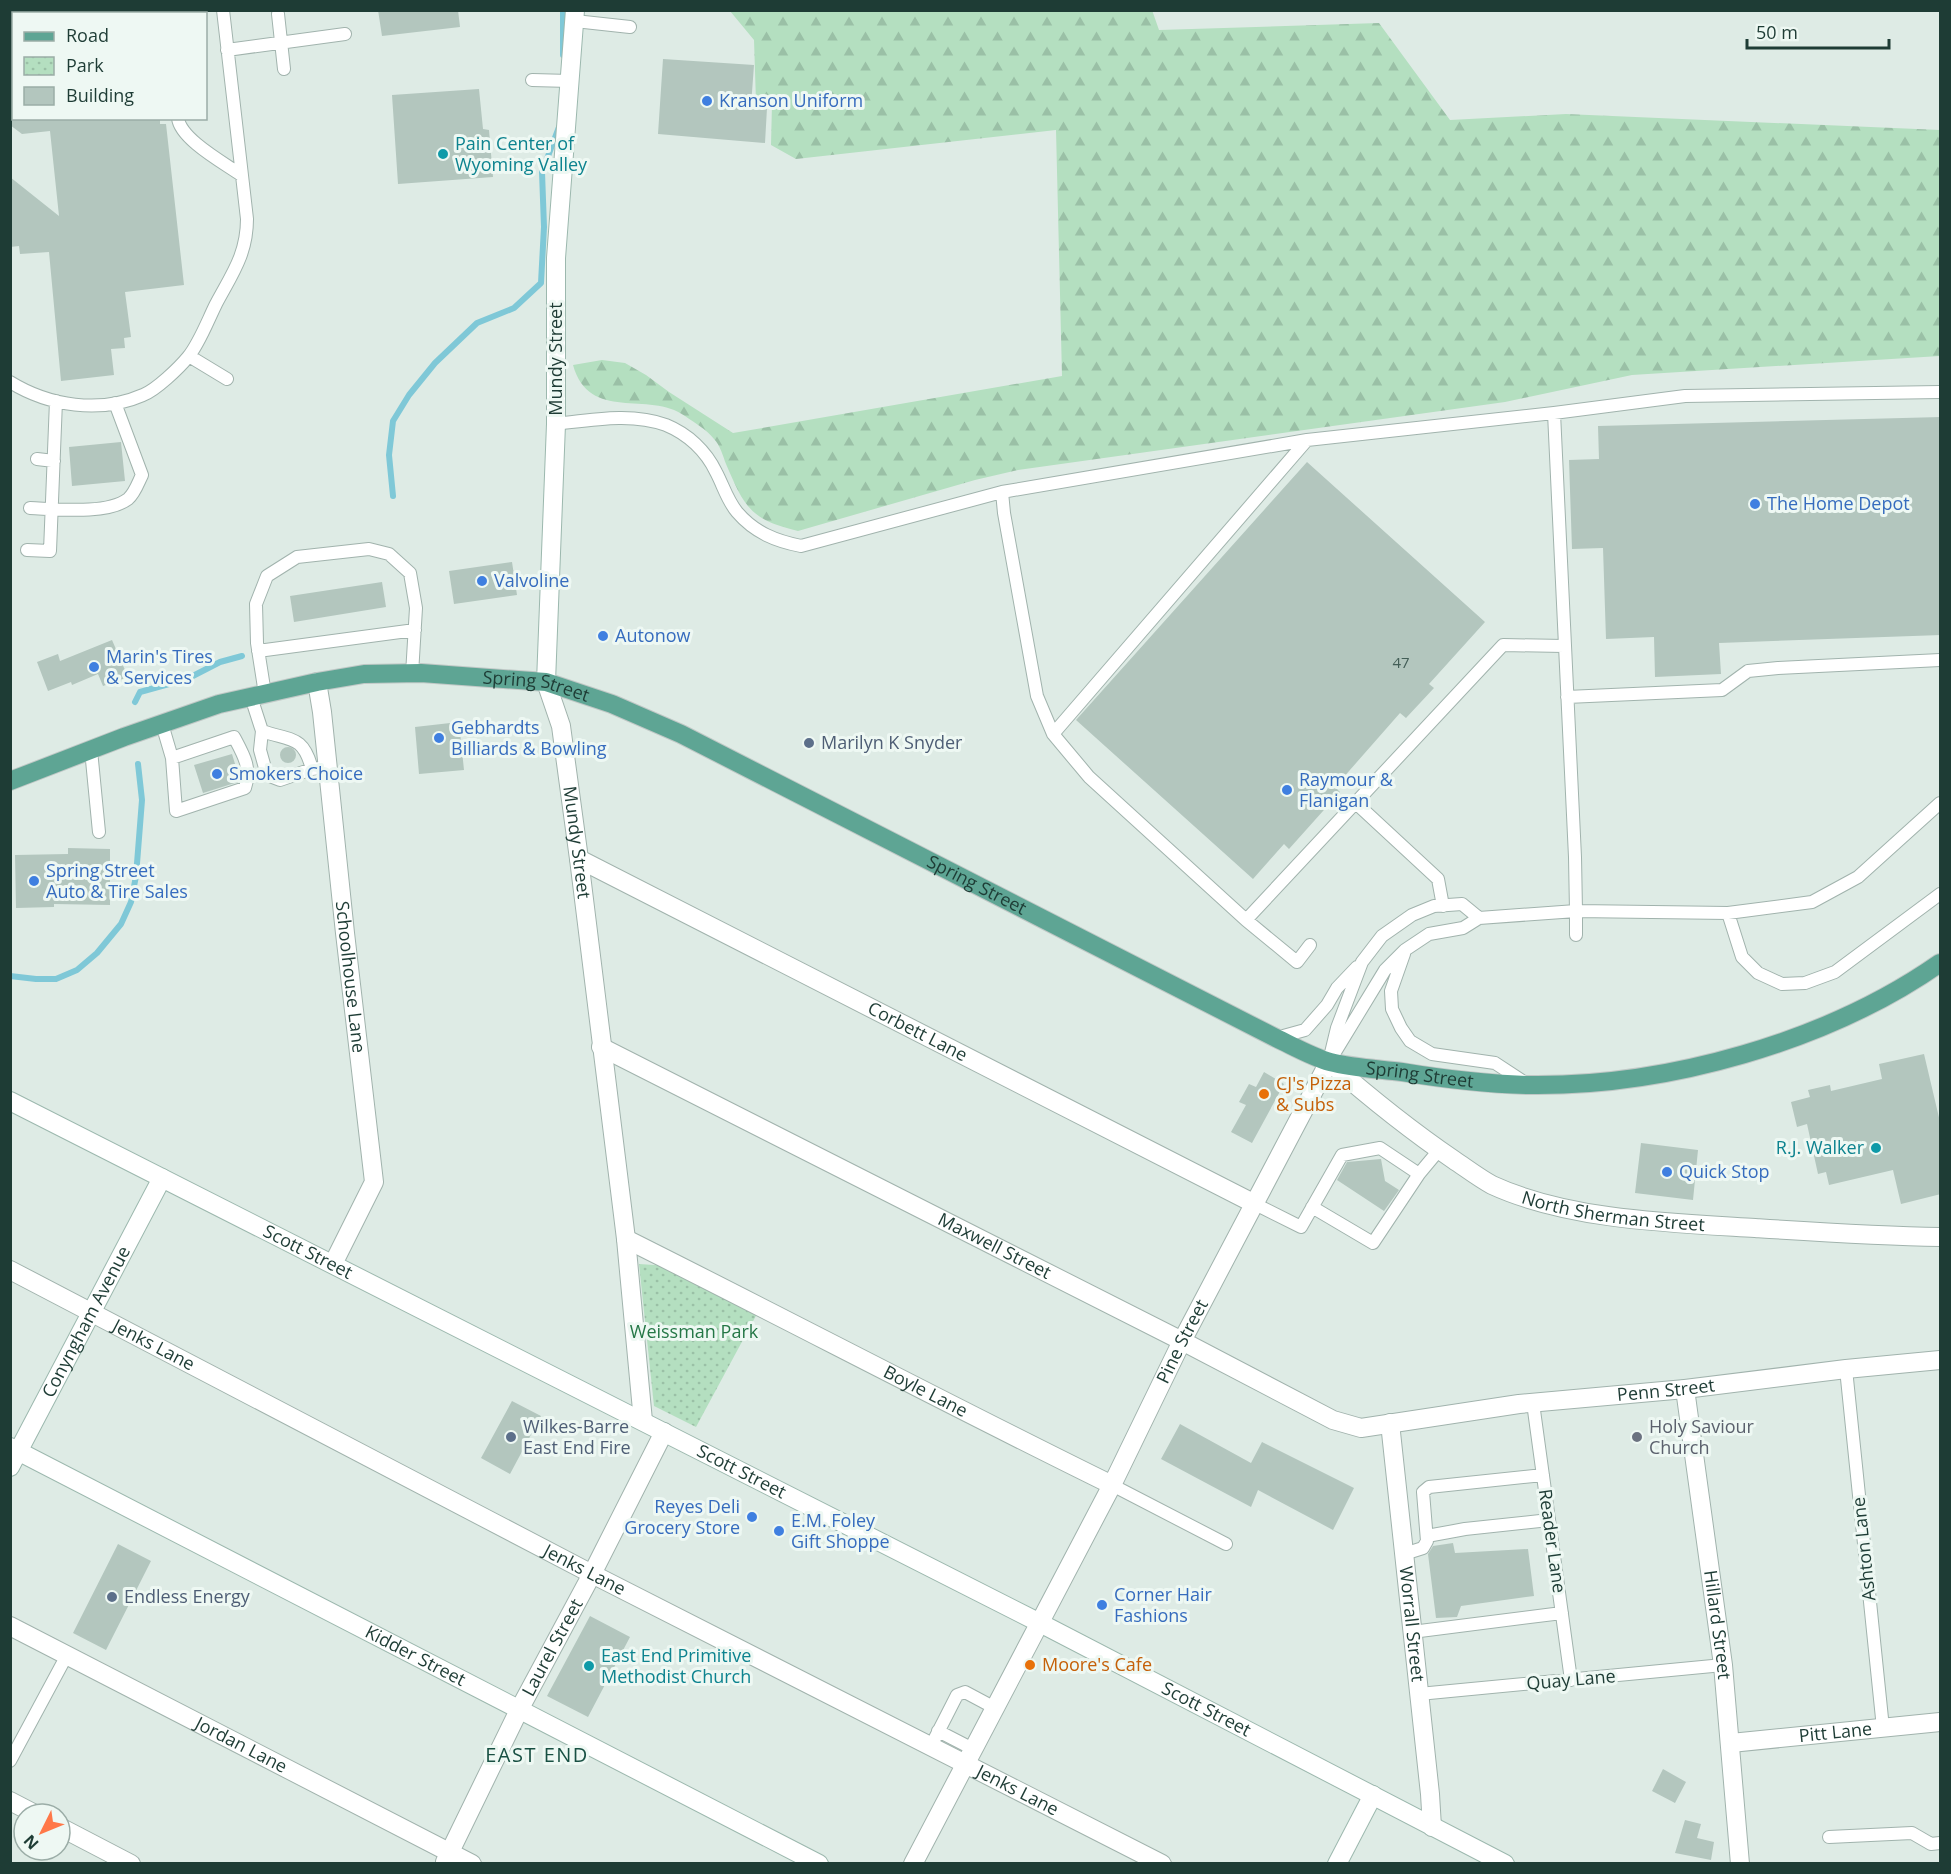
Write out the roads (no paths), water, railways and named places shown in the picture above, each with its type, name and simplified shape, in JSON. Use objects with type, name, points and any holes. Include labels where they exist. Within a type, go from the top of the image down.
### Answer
[{"type":"main road","name":"Spring Street","points":[[10,781],[124,736],[219,704],[317,682],[364,674],[412,674],[546,682],[612,704],[681,734],[1276,1038],[1329,1062],[1464,1082],[1528,1085],[1579,1084],[1635,1077],[1719,1061],[1790,1040],[1856,1012],[1941,963]]},
{"type":"street","name":"Mundy Street","points":[[575,16],[556,258],[556,424],[546,682],[561,726],[579,859],[626,1239],[643,1421]]},
{"type":"street","name":"Schoolhouse Lane","points":[[317,682],[320,768],[345,933],[375,1182],[333,1264]]},
{"type":"street","name":"Corbett Lane","points":[[579,859],[1255,1204]]},
{"type":"street","name":"Maxwell Street","points":[[601,1047],[1182,1341],[1333,1420],[1361,1428],[1390,1423]]},
{"type":"street","name":"Pine Street","points":[[913,1863],[1112,1485],[1182,1341],[1329,1062]]},
{"type":"street","name":"North Sherman Street","points":[[1329,1062],[1380,1107],[1490,1184],[1564,1209],[1714,1226],[1941,1237]]},
{"type":"street","name":"Scott Street","points":[[10,1101],[1040,1623],[1505,1863]]},
{"type":"street","name":"Conyngham Avenue","points":[[13,1455],[92,1312],[162,1178]]},
{"type":"street","name":"Boyle Lane","points":[[626,1239],[1112,1485]]},
{"type":"street","name":"Jenks Lane","points":[[10,1270],[592,1574],[969,1756],[1162,1863]]},
{"type":"street","name":"Penn Street","points":[[1390,1423],[1533,1403],[1685,1389],[1941,1360]]},
{"type":"street","name":"Hillard Street","points":[[1685,1389],[1723,1665],[1740,1863]]},
{"type":"street","name":"Worrall Street","points":[[1390,1423],[1432,1827]]},
{"type":"street","name":"Laurel Street","points":[[447,1858],[519,1710],[592,1574],[664,1432]]},
{"type":"street","name":"Kidder Street","points":[[13,1455],[819,1863]]},
{"type":"street","name":"Jordan Lane","points":[[10,1626],[447,1858],[472,1863]]},
{"type":"street","name":"Pitt Lane","points":[[1731,1743],[1941,1722]]},
{"type":"street","points":[[1337,1863],[1374,1795]]},
{"type":"street","points":[[72,1833],[131,1863]]},
{"type":"lane","points":[[10,382],[70,405],[97,406],[144,395],[189,356],[239,261],[247,239],[247,219],[223,10]]},
{"type":"lane","points":[[278,14],[284,69]]},
{"type":"lane","points":[[575,16],[630,27]]},
{"type":"lane","points":[[228,50],[345,34]]},
{"type":"lane","points":[[532,80],[570,81]]},
{"type":"lane","points":[[178,120],[179,126],[194,141],[242,175]]},
{"type":"lane","points":[[189,356],[227,379]]},
{"type":"lane","points":[[556,424],[617,418],[645,420],[665,425],[683,434],[703,450],[737,512],[756,530],[776,541],[801,546],[1002,492],[1307,440],[1685,396],[1941,392]]},
{"type":"lane","points":[[27,550],[50,551],[56,401]]},
{"type":"lane","points":[[30,508],[110,508],[128,499],[134,492],[142,474],[115,403]]},
{"type":"lane","points":[[1554,413],[1575,856],[1576,935]]},
{"type":"lane","points":[[1053,734],[1307,440]]},
{"type":"lane","points":[[37,459],[54,461]]},
{"type":"lane","points":[[1002,492],[1037,696],[1053,734],[1089,777],[1246,920],[1297,962],[1310,945]]},
{"type":"lane","points":[[262,731],[298,741],[320,768],[280,780],[267,774],[260,750],[262,731],[258,695],[256,604],[267,576],[297,557],[369,549],[389,554],[410,573],[416,608],[412,674]]},
{"type":"lane","points":[[258,651],[415,630]]},
{"type":"lane","points":[[1246,920],[1357,804],[1503,645],[1564,646]]},
{"type":"lane","points":[[1567,697],[1722,690],[1748,671],[1941,660]]},
{"type":"lane","points":[[154,727],[172,758],[176,811],[245,788],[249,776],[246,759],[234,737],[172,758]]},
{"type":"lane","points":[[91,750],[99,832]]},
{"type":"lane","points":[[1357,804],[1438,879],[1443,906]]},
{"type":"lane","points":[[1329,1062],[1385,970],[1405,950],[1429,934],[1462,927],[1479,918],[1576,911],[1728,913],[1812,902],[1858,877],[1941,804]]},
{"type":"lane","points":[[1728,913],[1742,957],[1758,973],[1782,984],[1805,983],[1835,972],[1941,894]]},
{"type":"lane","points":[[1276,1038],[1292,1035],[1310,1026],[1337,988],[1362,962],[1382,936],[1412,915],[1434,906],[1462,904],[1479,918]]},
{"type":"lane","points":[[1405,950],[1391,991],[1392,1009],[1410,1041],[1432,1054],[1496,1063],[1528,1085]]},
{"type":"lane","points":[[1329,1062],[1337,1028],[1362,962]]},
{"type":"lane","points":[[1255,1204],[1301,1227],[1342,1155],[1380,1148],[1419,1174]]},
{"type":"lane","points":[[1312,1207],[1373,1243],[1419,1174],[1439,1150]]},
{"type":"lane","name":"Ashton Lane","points":[[1846,1369],[1883,1728]]},
{"type":"lane","name":"Reader Lane","points":[[1533,1403],[1571,1680]]},
{"type":"lane","points":[[1404,1554],[1423,1548],[1427,1541],[1423,1492],[1429,1487],[1543,1475]]},
{"type":"lane","name":"Boyle Lane","points":[[1112,1485],[1226,1544]]},
{"type":"lane","points":[[1427,1536],[1465,1528],[1549,1520]]},
{"type":"lane","points":[[1412,1632],[1562,1613]]},
{"type":"lane","points":[[10,1761],[67,1655]]},
{"type":"lane","name":"Quay Lane","points":[[1419,1694],[1723,1665]]},
{"type":"lane","points":[[935,1739],[957,1695],[965,1692],[995,1708]]},
{"type":"lane","points":[[1829,1837],[1912,1833],[1931,1844],[1941,1843]]},
{"type":"waterway","points":[[563,10],[563,55]]},
{"type":"waterway","points":[[393,496],[389,455],[393,421],[409,395],[435,363],[477,323],[514,308],[541,283],[544,227],[542,172],[559,127]]},
{"type":"waterway","points":[[135,702],[140,692],[187,679],[220,662],[242,656]]},
{"type":"waterway","points":[[10,976],[56,979],[77,970],[97,953],[121,924],[131,902],[136,876],[142,800],[138,764]]},
{"type":"place","name":"Kranson Uniform","points":[[707,101]]},
{"type":"place","name":"Pain Center of Wyoming Valley","points":[[443,154]]},
{"type":"place","name":"The Home Depot","points":[[1755,504]]},
{"type":"place","name":"Valvoline","points":[[482,581]]},
{"type":"place","name":"Autonow","points":[[603,636]]},
{"type":"place","name":"Marin's Tires & Services","points":[[94,667]]},
{"type":"place","name":"Gebhardts Billiards & Bowling","points":[[439,738]]},
{"type":"place","name":"Marilyn K Snyder","points":[[809,743]]},
{"type":"place","name":"Smokers Choice","points":[[217,774]]},
{"type":"place","name":"Raymour & Flanigan","points":[[1287,790]]},
{"type":"place","name":"Spring Street Auto & Tire Sales","points":[[34,881]]},
{"type":"place","name":"CJ's Pizza & Subs","points":[[1264,1094]]},
{"type":"place","name":"R.J. Walker","points":[[1876,1148]]},
{"type":"place","name":"Quick Stop","points":[[1667,1172]]},
{"type":"place","name":"Wilkes-Barre East End Fire","points":[[511,1437]]},
{"type":"place","name":"Holy Saviour Church","points":[[1637,1437]]},
{"type":"place","name":"Reyes Deli Grocery Store","points":[[752,1517]]},
{"type":"place","name":"E.M. Foley Gift Shoppe","points":[[779,1531]]},
{"type":"place","name":"Endless Energy","points":[[112,1597]]},
{"type":"place","name":"Corner Hair Fashions","points":[[1102,1605]]},
{"type":"place","name":"Moore's Cafe","points":[[1030,1665]]},
{"type":"place","name":"East End Primitive Methodist Church","points":[[589,1666]]},
{"type":"district","name":"EAST END","points":[[537,1755]]},
{"type":"park label","name":"Weissman Park","points":[[694,1332]]}]
